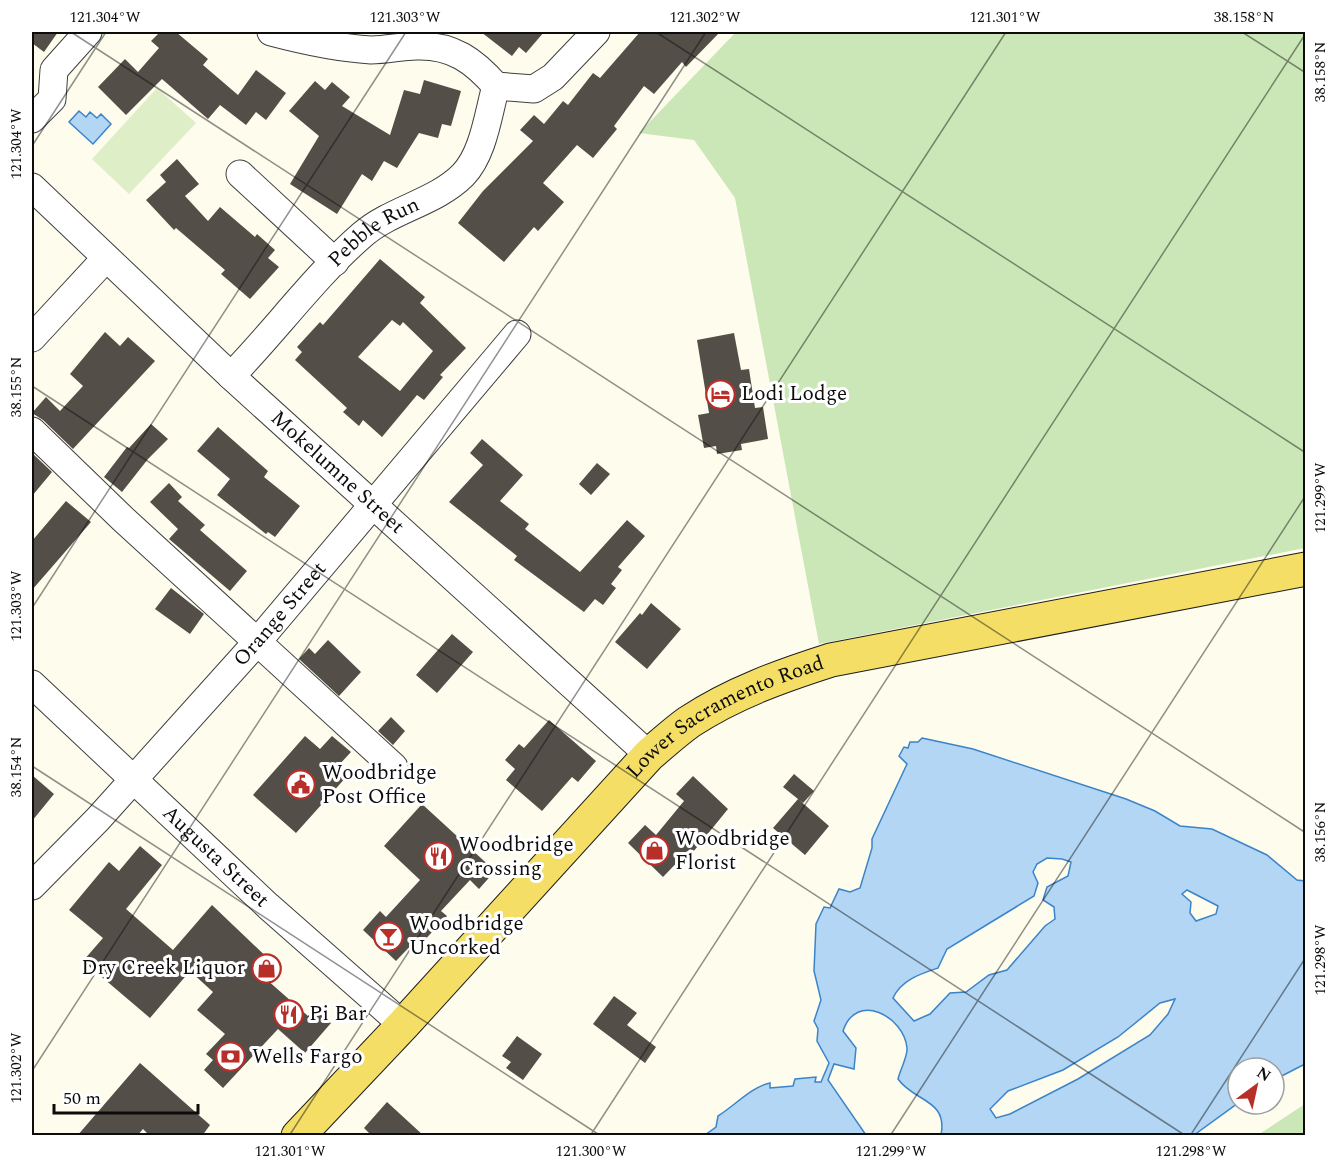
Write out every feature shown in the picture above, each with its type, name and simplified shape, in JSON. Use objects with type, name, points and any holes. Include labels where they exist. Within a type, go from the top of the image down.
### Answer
[{"type":"main road","name":"Lower Sacramento Road","points":[[297,1136],[403,1025],[649,755],[687,723],[717,705],[775,678],[831,660],[1305,569]]},
{"type":"street","points":[[32,119],[52,99],[43,72],[88,32]]},
{"type":"street","points":[[271,32],[320,44],[349,40],[387,50],[418,46],[446,49],[468,58],[496,86],[534,89],[553,77],[596,32]]},
{"type":"street","name":"Pebble Run","points":[[231,376],[362,235],[389,215],[441,191],[464,175],[477,154],[496,86]]},
{"type":"street","points":[[240,174],[335,262]]},
{"type":"street","name":"Mokelumne Street","points":[[32,187],[231,376],[649,755]]},
{"type":"street","points":[[32,338],[106,258]]},
{"type":"street","name":"Orange Street","points":[[32,886],[258,641],[375,506],[518,334]]},
{"type":"street","points":[[32,431],[123,519],[394,767]]},
{"type":"street","name":"Augusta Street","points":[[32,684],[268,906],[403,1025]]},
{"type":"green space","points":[[736,32],[1305,32],[1305,548],[819,644],[735,198],[694,140],[639,133]]},
{"type":"green space","points":[[157,88],[196,123],[129,194],[92,159]]},
{"type":"green space","points":[[1305,1104],[1305,1135],[1258,1135]]},
{"type":"water","points":[[79,111],[86,117],[90,112],[97,118],[101,114],[111,124],[93,144],[69,122]]},
{"type":"water","points":[[922,738],[973,749],[1126,799],[1155,811],[1180,826],[1212,829],[1267,855],[1297,880],[1305,881],[1305,1064],[1286,1074],[1286,1056],[1226,1056],[1226,1112],[1194,1135],[941,1135],[942,1123],[935,1108],[905,1087],[898,1079],[907,1051],[904,1036],[889,1018],[879,1012],[868,1010],[858,1012],[849,1019],[843,1031],[856,1048],[854,1069],[834,1064],[828,1080],[866,1135],[705,1135],[716,1127],[718,1116],[750,1092],[764,1085],[770,1083],[770,1088],[793,1086],[795,1079],[816,1077],[815,1082],[821,1082],[829,1063],[817,1041],[818,1029],[814,1021],[821,1000],[814,971],[816,924],[824,907],[830,908],[839,889],[850,892],[860,888],[872,848],[872,839],[907,764],[899,756],[904,747],[908,748],[910,742],[918,742]],"holes":[[[1047,858],[1071,862],[1068,876],[1047,887],[1043,900],[1054,907],[1055,919],[1045,926],[1007,970],[989,975],[966,992],[950,993],[930,1014],[914,1021],[893,998],[896,992],[912,978],[938,968],[947,949],[1034,896],[1038,883],[1033,872],[1037,864]],[[1187,890],[1218,906],[1216,914],[1196,921],[1190,913],[1191,902],[1182,894]],[[1175,999],[1168,1014],[1150,1035],[1078,1079],[1010,1114],[996,1118],[990,1109],[1008,1091],[1063,1070],[1118,1037],[1160,1003]]]},
{"type":"building","points":[[32,32],[58,32],[44,52],[32,43]]},
{"type":"building","points":[[160,32],[176,32],[208,59],[203,65],[238,95],[256,70],[286,93],[266,120],[256,112],[246,125],[220,105],[208,119],[162,79],[126,115],[98,87],[125,59],[138,72],[159,48],[151,41]]},
{"type":"building","points":[[481,32],[544,32],[526,53],[519,47],[512,56]]},
{"type":"building","points":[[640,32],[720,32],[686,67],[682,62],[654,94],[644,86],[614,126],[617,129],[593,158],[577,145],[543,183],[564,202],[538,231],[534,227],[504,262],[458,223],[483,191],[533,141],[520,130],[534,115],[544,124],[563,101],[568,105],[593,73],[600,78]]},
{"type":"building","points":[[424,80],[461,91],[451,126],[442,124],[438,138],[419,133],[397,168],[384,161],[372,181],[362,174],[337,214],[290,184],[319,136],[289,111],[315,81],[325,90],[332,82],[350,97],[342,106],[390,135],[404,90],[420,94]]},
{"type":"building","points":[[177,159],[199,184],[185,196],[208,221],[220,207],[255,237],[257,234],[275,250],[268,258],[279,267],[250,299],[221,274],[225,270],[176,228],[174,230],[146,200],[166,182],[160,175]]},
{"type":"building","points":[[380,259],[425,297],[420,303],[466,348],[440,375],[443,377],[424,400],[417,395],[382,437],[363,420],[359,426],[343,412],[347,408],[295,360],[302,352],[297,347],[320,322],[323,325]],"holes":[[[392,320],[400,326],[403,322],[433,351],[400,391],[358,357]]]},
{"type":"building","points":[[105,332],[120,346],[128,337],[155,361],[73,449],[43,420],[32,413],[46,397],[60,411],[83,386],[70,374]]},
{"type":"building","points":[[734,333],[741,370],[749,369],[755,408],[763,407],[768,439],[741,444],[742,450],[717,454],[716,446],[704,448],[698,415],[709,413],[697,340]]},
{"type":"building","points":[[151,424],[168,439],[148,459],[122,492],[104,477],[127,447],[129,448]]},
{"type":"building","points":[[218,427],[268,471],[264,477],[300,506],[275,537],[268,532],[266,534],[217,495],[230,479],[197,451]]},
{"type":"building","points":[[482,439],[523,475],[500,501],[529,524],[525,529],[580,572],[627,520],[645,536],[618,567],[622,570],[611,584],[616,588],[603,605],[595,599],[584,612],[514,560],[517,556],[449,502],[483,465],[470,453]]},
{"type":"building","points":[[32,453],[52,472],[32,496]]},
{"type":"building","points":[[597,463],[610,474],[591,495],[579,484]]},
{"type":"building","points":[[169,483],[182,497],[178,501],[205,525],[200,530],[247,571],[230,591],[169,539],[178,529],[150,502]]},
{"type":"building","points":[[66,501],[91,522],[32,590],[32,541]]},
{"type":"building","points":[[171,588],[204,614],[190,634],[155,609]]},
{"type":"building","points":[[651,603],[681,629],[647,669],[615,642]]},
{"type":"building","points":[[452,634],[473,652],[437,693],[416,675]]},
{"type":"building","points":[[328,640],[361,672],[339,696],[299,659],[309,648],[315,654]]},
{"type":"building","points":[[391,717],[405,731],[393,745],[378,731]]},
{"type":"building","points":[[549,720],[596,761],[578,782],[572,777],[542,811],[506,780],[515,769],[505,760],[519,744],[524,748]]},
{"type":"building","name":"Woodbridge Post Office","points":[[305,736],[320,749],[332,736],[351,752],[338,766],[348,775],[296,833],[253,795]]},
{"type":"building","points":[[794,774],[814,791],[803,803],[783,787]]},
{"type":"building","points":[[32,775],[54,794],[32,821]]},
{"type":"building","points":[[693,776],[728,809],[693,852],[690,849],[663,877],[628,843],[645,825],[656,835],[684,801],[676,794]]},
{"type":"building","points":[[798,799],[829,826],[805,855],[773,828]]},
{"type":"building","points":[[422,804],[495,871],[479,889],[470,880],[441,911],[447,916],[420,945],[416,940],[396,961],[363,930],[380,911],[386,917],[420,880],[384,846]]},
{"type":"building","points":[[140,846],[162,865],[126,909],[173,950],[212,905],[276,966],[266,979],[308,1016],[314,1009],[331,1023],[305,1053],[278,1029],[223,1088],[204,1070],[213,1060],[206,1054],[225,1034],[197,1010],[213,992],[190,971],[150,1018],[83,961],[103,938],[69,910],[109,862],[119,871]]},
{"type":"building","points":[[614,996],[637,1013],[627,1025],[656,1047],[645,1063],[593,1024]]},
{"type":"building","points":[[517,1036],[542,1054],[523,1080],[506,1068],[511,1062],[502,1056]]},
{"type":"building","points":[[140,1063],[210,1125],[202,1136],[150,1136],[143,1129],[137,1136],[77,1136]]},
{"type":"building","points":[[387,1102],[424,1136],[372,1136],[364,1128]]},
{"type":"place","name":"Lodi Lodge","points":[[720,394]]},
{"type":"place","name":"Woodbridge Post Office","points":[[301,785]]},
{"type":"place","name":"Woodbridge Florist","points":[[654,851]]},
{"type":"place","name":"Woodbridge Crossing","points":[[438,857]]},
{"type":"place","name":"Woodbridge Uncorked","points":[[388,936]]},
{"type":"place","name":"Dry Creek Liquor","points":[[266,968]]},
{"type":"place","name":"Pi Bar","points":[[288,1014]]},
{"type":"place","name":"Wells Fargo","points":[[231,1057]]}]
